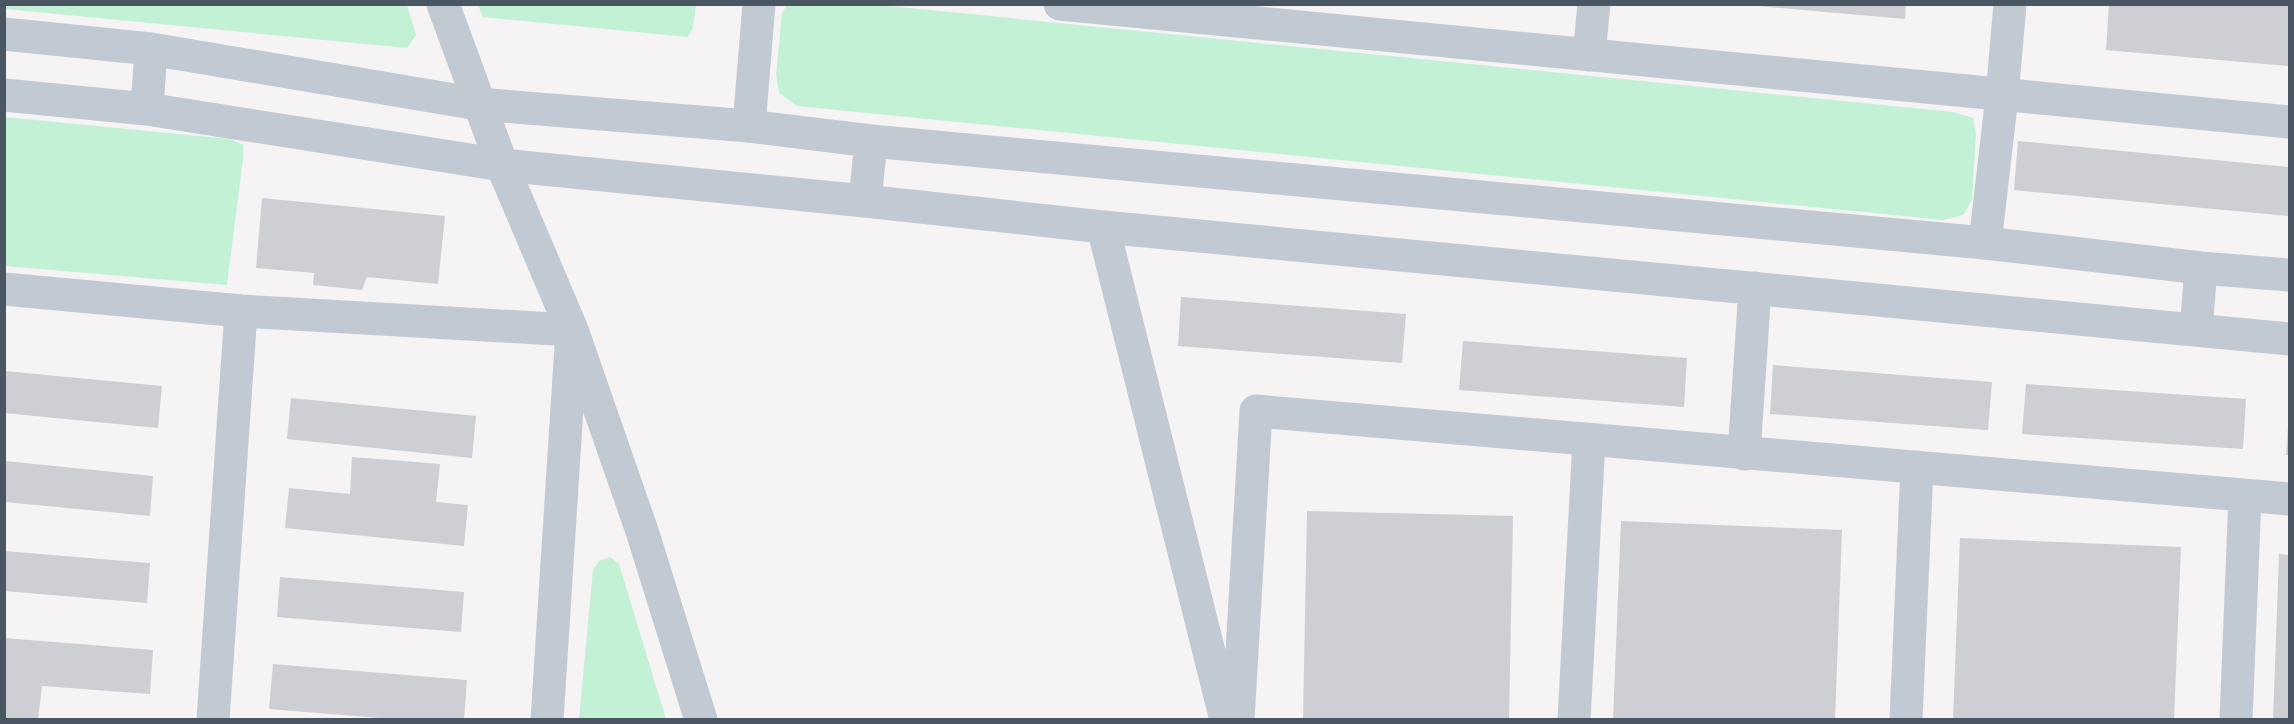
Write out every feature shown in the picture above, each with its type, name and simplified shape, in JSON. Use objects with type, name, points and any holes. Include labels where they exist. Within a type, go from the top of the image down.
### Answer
[{"type":"street","points":[[443,4],[502,165],[572,330],[642,531],[700,720]]},
{"type":"street","points":[[749,126],[759,4]]},
{"type":"street","points":[[1060,4],[1177,10],[1589,55],[2289,122]]},
{"type":"street","points":[[1589,55],[1594,4]]},
{"type":"street","points":[[1985,243],[2010,4]]},
{"type":"street","points":[[4,34],[151,50],[478,104],[749,126],[871,141],[1985,243],[2200,268],[2289,275]]},
{"type":"street","points":[[147,109],[151,50]]},
{"type":"street","points":[[4,95],[147,109],[502,165],[865,201],[1103,228],[2289,339]]},
{"type":"street","points":[[865,201],[871,141]]},
{"type":"street","points":[[1103,228],[1226,720]]},
{"type":"street","points":[[2196,330],[2200,268]]},
{"type":"street","points":[[1744,454],[1755,288]]},
{"type":"street","points":[[4,289],[241,311],[572,330]]},
{"type":"street","points":[[213,720],[241,311]]},
{"type":"street","points":[[548,720],[572,330]]},
{"type":"street","points":[[1238,720],[1256,411],[2289,499]]},
{"type":"street","points":[[1574,720],[1589,440]]},
{"type":"street","points":[[1906,720],[1917,467]]},
{"type":"street","points":[[2236,720],[2245,496]]},
{"type":"green space","points":[[478,4],[696,5],[693,27],[688,37],[483,17]]},
{"type":"green space","points":[[869,4],[1953,112],[1973,118],[1976,133],[1972,200],[1963,215],[1943,220],[797,106],[779,93],[776,75],[782,13],[787,5]]},
{"type":"green space","points":[[4,5],[407,5],[416,35],[407,48],[5,9]]},
{"type":"green space","points":[[4,117],[230,139],[243,145],[227,285],[5,266]]},
{"type":"green space","points":[[610,557],[619,564],[666,719],[579,719],[593,570],[599,561]]},
{"type":"building","points":[[1757,4],[1906,4],[1905,19],[1757,6]]},
{"type":"building","points":[[2109,4],[2289,4],[2289,66],[2106,50]]},
{"type":"building","points":[[2018,141],[2289,167],[2289,216],[2014,190]]},
{"type":"building","points":[[262,198],[445,216],[438,284],[367,277],[362,290],[313,285],[314,273],[256,268]]},
{"type":"building","points":[[1181,297],[1406,314],[1402,363],[1178,346]]},
{"type":"building","points":[[1463,341],[1687,358],[1684,407],[1459,390]]},
{"type":"building","points":[[1773,365],[1992,382],[1988,430],[1770,414]]},
{"type":"building","points":[[4,371],[162,386],[158,428],[4,413]]},
{"type":"building","points":[[2026,384],[2246,399],[2243,449],[2022,434]]},
{"type":"building","points":[[291,398],[476,416],[472,458],[287,439]]},
{"type":"building","points":[[2288,428],[2289,455],[2286,455]]},
{"type":"building","points":[[352,457],[440,464],[436,502],[468,505],[464,546],[285,528],[289,488],[350,494]]},
{"type":"building","points":[[5,461],[153,476],[150,516],[5,502]]},
{"type":"building","points":[[1307,511],[1513,516],[1509,720],[1303,720]]},
{"type":"building","points":[[1621,521],[1842,530],[1835,720],[1613,720]]},
{"type":"building","points":[[1960,538],[2181,547],[2174,720],[1953,720]]},
{"type":"building","points":[[4,551],[150,563],[147,603],[4,591]]},
{"type":"building","points":[[2279,554],[2289,555],[2289,720],[2273,720]]},
{"type":"building","points":[[280,577],[464,592],[461,632],[277,617]]},
{"type":"building","points":[[4,638],[153,650],[150,694],[42,686],[38,720],[4,720]]},
{"type":"building","points":[[273,664],[467,680],[464,720],[404,720],[269,709]]}]
